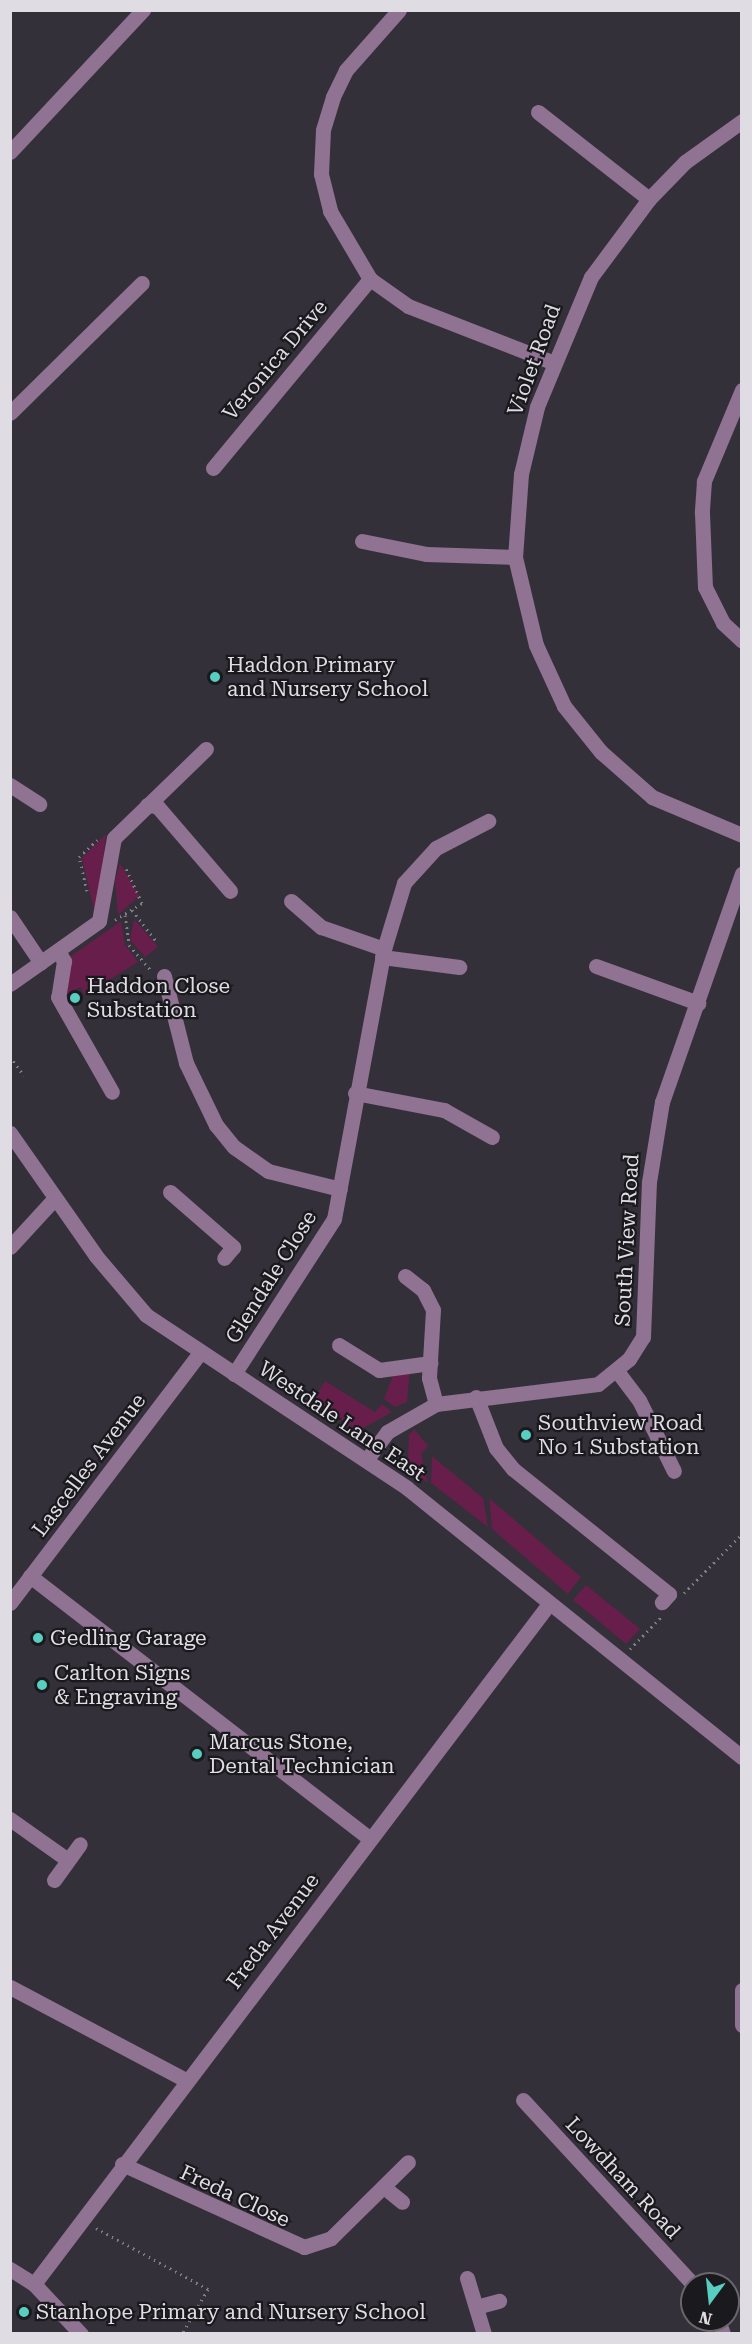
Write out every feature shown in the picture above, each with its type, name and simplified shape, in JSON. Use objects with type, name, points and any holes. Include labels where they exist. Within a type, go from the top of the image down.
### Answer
[{"type":"street","points":[[15,148],[143,10]]},
{"type":"street","points":[[399,10],[346,70],[323,130],[321,174],[330,211],[370,279],[408,306],[552,362]]},
{"type":"street","points":[[538,112],[649,199]]},
{"type":"street","name":"Violet Road","points":[[741,121],[685,162],[649,199],[591,277],[552,362],[521,474],[515,557],[536,645],[564,706],[601,752],[652,797],[741,835]]},
{"type":"street","points":[[10,130],[15,148]]},
{"type":"street","name":"Veronica Drive","points":[[213,468],[370,279]]},
{"type":"street","points":[[10,413],[142,283]]},
{"type":"street","points":[[741,390],[707,471],[702,513],[705,587],[723,623],[741,641]]},
{"type":"street","points":[[362,541],[426,554],[515,557]]},
{"type":"street","points":[[10,984],[99,921],[114,838],[206,749]]},
{"type":"street","points":[[10,785],[39,804]]},
{"type":"street","points":[[147,805],[157,807],[230,891]]},
{"type":"street","name":"Glendale Close","points":[[234,1374],[323,1242],[340,1189],[355,1093],[383,953],[404,883],[436,848],[488,821]]},
{"type":"street","name":"South View Road","points":[[368,1459],[387,1432],[436,1404],[477,1397],[572,1390],[598,1384],[617,1371],[643,1337],[653,1146],[662,1102],[741,874]]},
{"type":"street","points":[[291,902],[321,927],[383,953],[459,967]]},
{"type":"street","points":[[10,917],[40,963]]},
{"type":"street","points":[[58,951],[63,961],[58,996],[112,1092]]},
{"type":"street","points":[[596,966],[698,1003]]},
{"type":"street","points":[[164,976],[186,1063],[216,1125],[234,1147],[268,1171],[340,1189]]},
{"type":"street","points":[[355,1093],[444,1110],[492,1137]]},
{"type":"street","name":"Westdale Lane East","points":[[10,1133],[54,1199],[146,1315],[200,1353],[368,1459],[741,1757]]},
{"type":"street","points":[[170,1192],[232,1247],[224,1258]]},
{"type":"street","points":[[10,1247],[54,1199]]},
{"type":"street","points":[[405,1276],[423,1290],[433,1310],[431,1363],[436,1404]]},
{"type":"street","points":[[339,1345],[379,1370],[431,1363]]},
{"type":"street","name":"Lascelles Avenue","points":[[10,1603],[200,1353]]},
{"type":"street","points":[[617,1371],[639,1400],[674,1472]]},
{"type":"street","points":[[477,1397],[496,1448],[513,1469],[669,1594],[669,1604]]},
{"type":"street","points":[[30,1576],[370,1839]]},
{"type":"street","name":"Freda Avenue","points":[[34,2284],[122,2164],[548,1605]]},
{"type":"street","points":[[10,1819],[68,1860]]},
{"type":"street","points":[[54,1880],[80,1844]]},
{"type":"street","points":[[10,1987],[186,2080]]},
{"type":"street","points":[[741,1990],[741,2025]]},
{"type":"street","name":"Lowdham Road","points":[[523,2100],[682,2272]]},
{"type":"street","name":"Freda Close","points":[[122,2164],[304,2247],[331,2238],[385,2188],[408,2162]]},
{"type":"street","points":[[385,2188],[402,2202]]},
{"type":"street","points":[[10,2269],[34,2284],[81,2334]]},
{"type":"street","points":[[467,2278],[484,2334]]},
{"type":"street","points":[[476,2307],[499,2301]]},
{"type":"path","points":[[132,909],[156,941]]},
{"type":"path","points":[[125,914],[129,945],[153,972],[164,976]]},
{"type":"path","points":[[10,1056],[24,1076]]},
{"type":"path","points":[[631,1647],[669,1604],[741,1534]]},
{"type":"path","points":[[83,2218],[208,2289],[182,2334]]},
{"type":"shaded area","points":[[106,834],[98,903],[94,910],[82,858]]},
{"type":"shaded area","points":[[120,863],[139,896],[118,915],[115,881]]},
{"type":"shaded area","points":[[134,919],[158,947],[145,957],[130,940]]},
{"type":"shaded area","points":[[121,921],[125,945],[138,962],[85,995],[80,987],[64,996],[71,956]]},
{"type":"shaded area","points":[[410,1369],[407,1402],[395,1407],[384,1399],[394,1373]]},
{"type":"shaded area","points":[[325,1381],[375,1412],[382,1404],[392,1412],[358,1431],[313,1401]]},
{"type":"shaded area","points":[[414,1429],[428,1446],[421,1454],[428,1483],[413,1472],[408,1459],[409,1435]]},
{"type":"shaded area","points":[[432,1456],[483,1498],[488,1527],[431,1483]]},
{"type":"shaded area","points":[[489,1498],[581,1577],[568,1594],[492,1529]]},
{"type":"shaded area","points":[[586,1585],[640,1629],[626,1644],[573,1600]]},
{"type":"place","name":"Haddon Primary and Nursery School","points":[[215,677]]},
{"type":"place","name":"Haddon Close Substation","points":[[75,998]]},
{"type":"place","name":"Southview Road No 1 Substation","points":[[526,1435]]},
{"type":"place","name":"Gedling Garage","points":[[38,1638]]},
{"type":"place","name":"Carlton Signs & Engraving","points":[[42,1685]]},
{"type":"place","name":"Marcus Stone, Dental Technician","points":[[197,1754]]},
{"type":"place","name":"Stanhope Primary and Nursery School","points":[[24,2312]]}]
